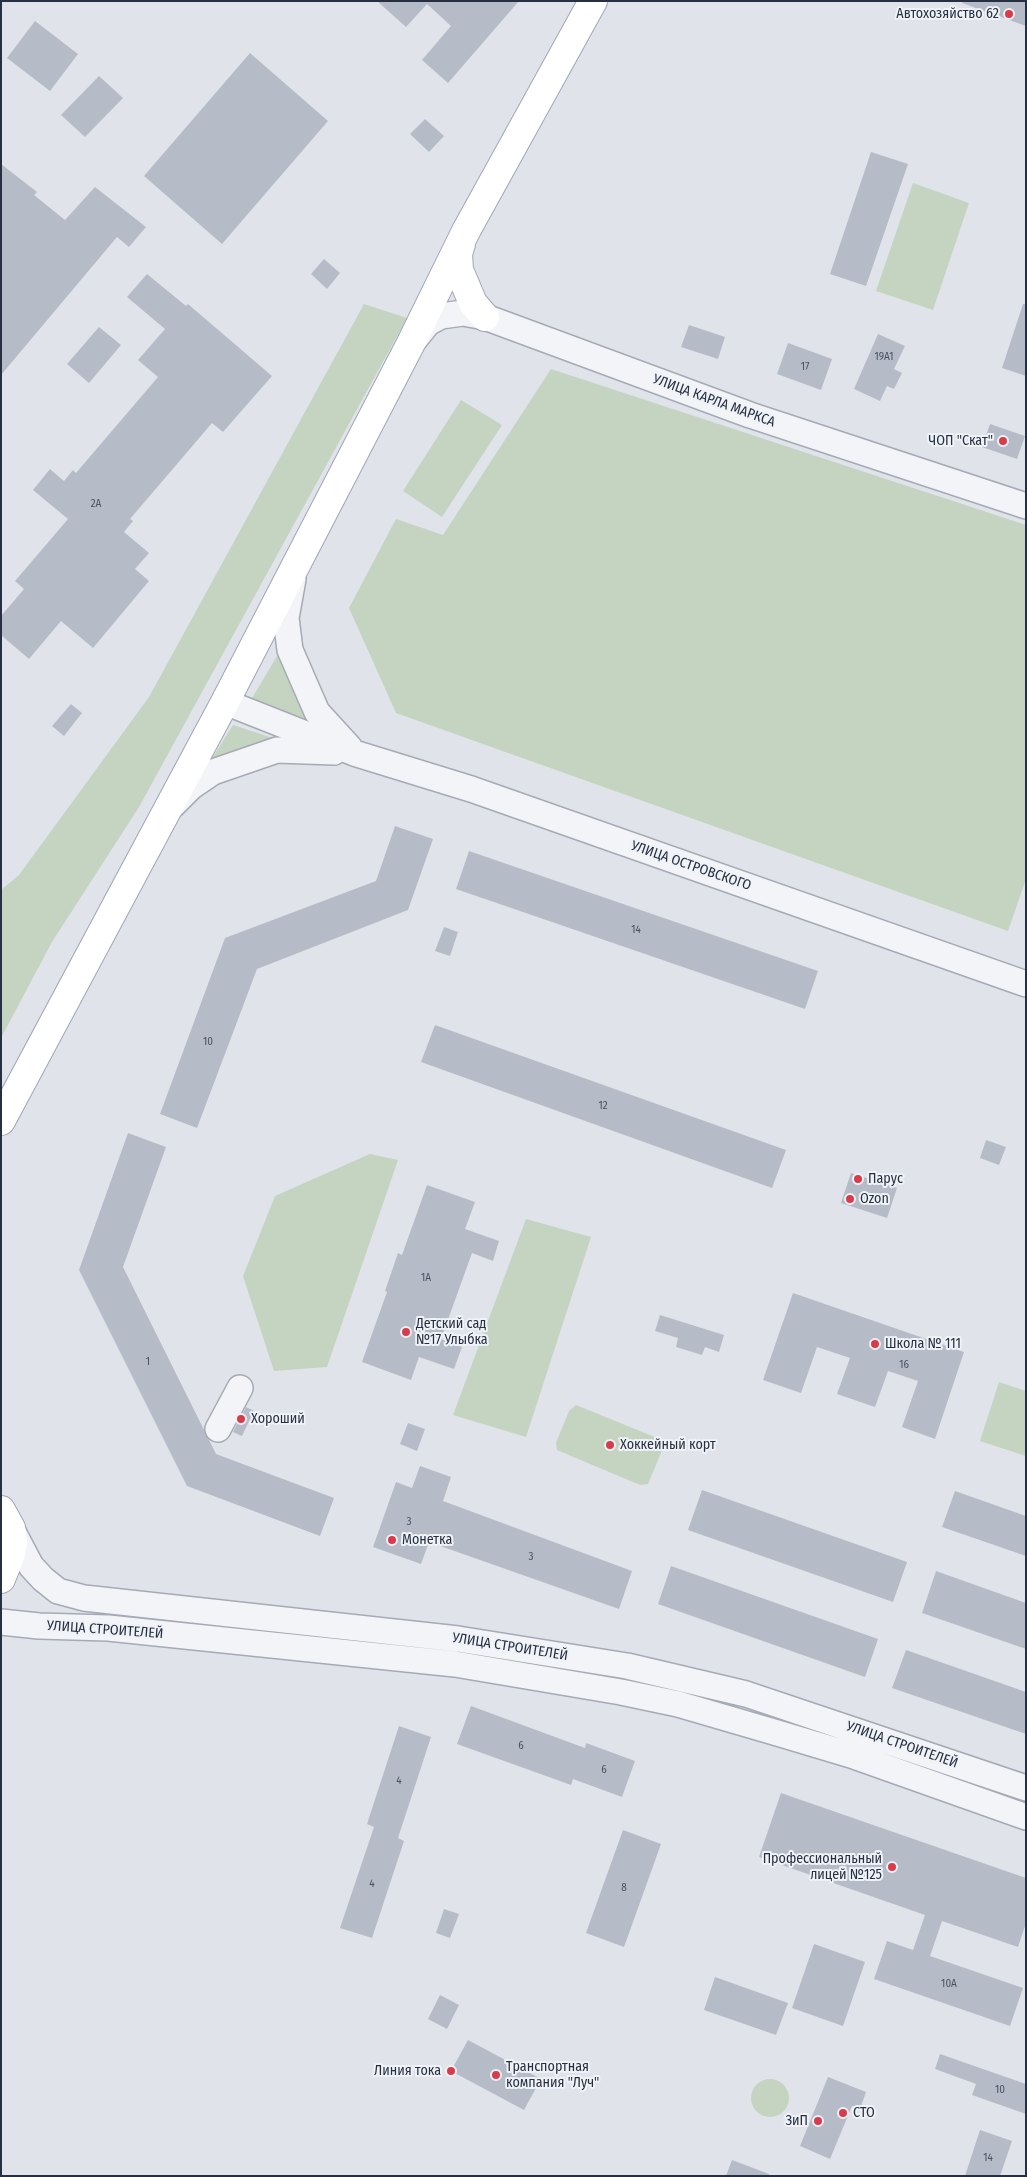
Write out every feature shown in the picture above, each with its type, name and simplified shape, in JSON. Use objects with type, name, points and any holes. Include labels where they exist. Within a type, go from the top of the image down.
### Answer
[{"type":"main road","points":[[1,1121],[225,702],[412,343],[466,231],[592,1]]},
{"type":"main road","points":[[466,231],[458,254],[459,270],[473,303],[485,317]]},
{"type":"main road","points":[[1,1579],[11,1554],[6,1519]]},
{"type":"street","name":"УЛИЦА КАРЛА МАРКСА","points":[[412,343],[428,323],[441,316],[463,313],[485,317],[750,415],[1026,506]]},
{"type":"street","points":[[296,566],[286,618],[290,650],[317,712],[354,752]]},
{"type":"street","points":[[225,702],[354,752]]},
{"type":"street","points":[[166,812],[191,787],[212,772],[277,750],[354,752]]},
{"type":"street","name":"УЛИЦА ОСТРОВСКОГО","points":[[354,752],[471,789],[1026,984]]},
{"type":"street","points":[[218,1429],[240,1388]]},
{"type":"street","name":"УЛИЦА СТРОИТЕЛЕЙ","points":[[6,1519],[31,1566],[43,1579],[58,1590],[84,1598],[458,1638],[627,1666],[746,1694],[1026,1788]]},
{"type":"street","name":"УЛИЦА СТРОИТЕЛЕЙ","points":[[1,1622],[108,1628],[455,1664],[621,1692],[678,1704],[851,1755],[1026,1817]]},
{"type":"green space","points":[[913,183],[969,203],[933,310],[876,291]]},
{"type":"green space","points":[[364,304],[407,318],[139,807],[52,942],[1,1038],[1,890],[19,875],[149,697]]},
{"type":"green space","points":[[551,369],[1026,525],[1026,879],[1008,931],[396,713],[349,608],[396,519],[443,535]]},
{"type":"green space","points":[[461,400],[502,425],[442,517],[403,491]]},
{"type":"green space","points":[[280,651],[311,721],[251,700]]},
{"type":"green space","points":[[233,725],[285,742],[208,765]]},
{"type":"green space","points":[[370,1154],[398,1160],[327,1367],[274,1371],[243,1276],[275,1196]]},
{"type":"green space","points":[[526,1219],[591,1237],[526,1437],[453,1415]]},
{"type":"green space","points":[[999,1382],[1026,1391],[1026,1456],[980,1441]]},
{"type":"green space","name":"Хоккейный корт","points":[[576,1405],[662,1440],[663,1448],[648,1484],[640,1485],[557,1450],[556,1443],[569,1411]]},
{"type":"green space","points":[[770,2079],[784,2084],[789,2098],[784,2112],[770,2117],[756,2112],[751,2098],[756,2084]]},
{"type":"building","points":[[377,1],[519,1],[448,83],[422,60],[451,26],[427,4],[406,27]]},
{"type":"building","name":"Автохозяйство 62","points":[[963,1],[1026,1],[1026,26],[962,3]]},
{"type":"building","points":[[35,21],[78,54],[50,91],[7,58]]},
{"type":"building","points":[[250,53],[328,121],[222,244],[144,176]]},
{"type":"building","points":[[99,76],[123,98],[85,137],[61,115]]},
{"type":"building","points":[[425,119],[444,136],[429,152],[410,134]]},
{"type":"building","points":[[871,152],[908,164],[866,286],[830,274]]},
{"type":"building","points":[[1,164],[37,192],[34,195],[65,220],[95,187],[146,227],[129,247],[117,237],[1,375]]},
{"type":"building","points":[[324,259],[340,273],[327,289],[311,274]]},
{"type":"building","points":[[147,274],[186,306],[188,304],[272,376],[223,432],[212,423],[130,519],[133,521],[124,532],[149,553],[135,569],[149,581],[93,648],[61,621],[29,659],[1,635],[1,616],[24,589],[15,581],[68,519],[33,490],[50,469],[64,481],[73,470],[76,473],[158,377],[138,360],[165,329],[127,297]]},
{"type":"building","points":[[1023,304],[1026,304],[1026,376],[1002,368]]},
{"type":"building","points":[[689,325],[725,337],[718,359],[681,347]]},
{"type":"building","points":[[99,327],[121,345],[89,383],[67,364]]},
{"type":"building","points":[[878,334],[905,346],[894,369],[902,373],[894,389],[887,386],[880,401],[854,389]]},
{"type":"building","points":[[788,343],[832,359],[821,390],[777,374]]},
{"type":"building","name":"ЧОП \"Скат\"","points":[[990,424],[1025,436],[1017,459],[982,447]]},
{"type":"building","points":[[71,704],[82,713],[64,736],[52,726]]},
{"type":"building","points":[[395,826],[433,839],[408,910],[257,969],[197,1128],[160,1114],[225,938],[376,881]]},
{"type":"building","points":[[469,851],[818,971],[805,1009],[456,889]]},
{"type":"building","points":[[444,927],[458,932],[450,956],[435,951]]},
{"type":"building","points":[[435,1025],[786,1150],[772,1188],[421,1062]]},
{"type":"building","points":[[128,1133],[166,1147],[123,1267],[216,1454],[334,1498],[320,1536],[187,1486],[79,1270]]},
{"type":"building","points":[[986,1140],[1006,1147],[999,1165],[980,1158]]},
{"type":"building","points":[[851,1173],[897,1188],[887,1218],[841,1203]]},
{"type":"building","points":[[427,1185],[475,1202],[465,1229],[499,1241],[493,1261],[472,1253],[441,1339],[462,1347],[454,1369],[419,1357],[411,1380],[362,1362],[387,1292],[385,1291],[398,1253],[402,1255]]},
{"type":"building","points":[[793,1293],[964,1352],[935,1439],[902,1427],[918,1381],[888,1371],[875,1407],[837,1394],[850,1358],[817,1347],[801,1393],[763,1380]]},
{"type":"building","points":[[660,1315],[724,1335],[719,1352],[705,1347],[702,1355],[676,1347],[678,1338],[655,1331]]},
{"type":"building","points":[[246,1407],[254,1411],[242,1436],[233,1432]]},
{"type":"building","points":[[408,1423],[425,1429],[417,1451],[400,1444]]},
{"type":"building","points":[[420,1466],[451,1477],[443,1501],[632,1571],[619,1609],[429,1542],[421,1564],[373,1547],[396,1482],[412,1488]]},
{"type":"building","points":[[702,1490],[907,1562],[893,1602],[688,1530]]},
{"type":"building","points":[[955,1491],[1026,1516],[1026,1556],[942,1527]]},
{"type":"building","points":[[671,1566],[878,1639],[865,1677],[658,1604]]},
{"type":"building","points":[[936,1571],[1026,1603],[1026,1649],[922,1613]]},
{"type":"building","points":[[906,1650],[1026,1692],[1026,1734],[892,1688]]},
{"type":"building","points":[[471,1706],[585,1748],[586,1743],[635,1761],[622,1797],[573,1779],[571,1785],[457,1744]]},
{"type":"building","points":[[399,1726],[431,1737],[398,1838],[404,1841],[372,1938],[340,1928],[374,1827],[367,1824]]},
{"type":"building","name":"Профессиональный лицей №125","points":[[781,1793],[1026,1878],[1026,1923],[1018,1947],[942,1921],[930,1956],[1023,1988],[1010,2026],[874,1979],[887,1941],[913,1950],[925,1915],[759,1857]]},
{"type":"building","points":[[623,1830],[661,1844],[624,1947],[586,1933]]},
{"type":"building","points":[[444,1909],[459,1914],[450,1938],[436,1933]]},
{"type":"building","points":[[814,1944],[865,1962],[843,2026],[792,2008]]},
{"type":"building","points":[[715,1977],[788,2003],[776,2035],[704,2010]]},
{"type":"building","points":[[440,1995],[459,2005],[447,2029],[428,2019]]},
{"type":"building","name":"Транспортная компания \"Луч\"","points":[[468,2040],[541,2079],[524,2110],[451,2071]]},
{"type":"building","points":[[940,2054],[1026,2084],[1026,2114],[972,2095],[976,2084],[935,2069]]},
{"type":"building","points":[[828,2077],[866,2092],[860,2109],[852,2106],[830,2159],[800,2146]]},
{"type":"building","points":[[980,2130],[1012,2141],[1000,2176],[965,2176]]},
{"type":"building","points":[[732,2160],[769,2174],[769,2176],[726,2176]]},
{"type":"place","name":"Автохозяйство 62","points":[[1009,14]]},
{"type":"place","name":"ЧОП \"Скат\"","points":[[1003,441]]},
{"type":"place","name":"Парус","points":[[858,1179]]},
{"type":"place","name":"Ozon","points":[[850,1199]]},
{"type":"place","name":"Детский сад №17 Улыбка","points":[[406,1332]]},
{"type":"place","name":"Школа № 111","points":[[875,1344]]},
{"type":"place","name":"Хороший","points":[[241,1419]]},
{"type":"place","name":"Хоккейный корт","points":[[610,1445]]},
{"type":"place","name":"Монетка","points":[[392,1540]]},
{"type":"place","name":"Профессиональный лицей №125","points":[[892,1867]]},
{"type":"place","name":"Линия тока","points":[[451,2071]]},
{"type":"place","name":"Транспортная компания \"Луч\"","points":[[496,2075]]},
{"type":"place","name":"СТО","points":[[843,2113]]},
{"type":"place","name":"ЗиП","points":[[818,2121]]}]
